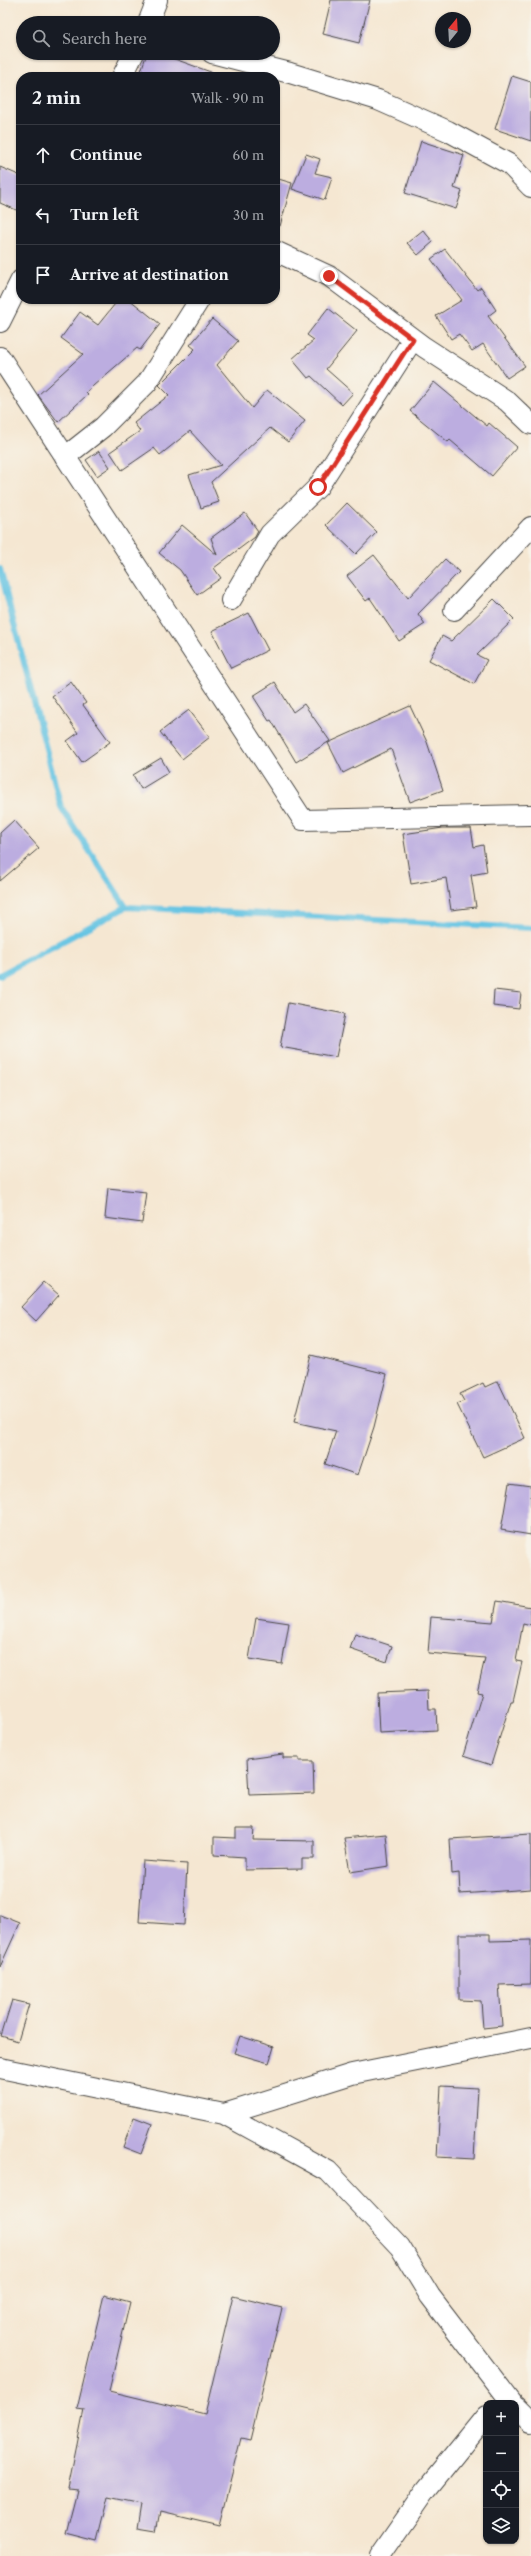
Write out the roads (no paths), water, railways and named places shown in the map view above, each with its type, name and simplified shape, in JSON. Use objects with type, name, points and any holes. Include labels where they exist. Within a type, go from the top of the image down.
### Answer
[{"type":"street","points":[[151,16],[157,0]]},
{"type":"street","points":[[124,72],[130,60]]},
{"type":"street","points":[[239,60],[290,73],[378,100],[448,131],[509,164],[531,187]]},
{"type":"street","points":[[280,253],[329,276],[413,339],[507,401],[531,424]]},
{"type":"street","points":[[0,322],[16,290]]},
{"type":"street","points":[[65,457],[103,427],[147,383],[197,304]]},
{"type":"street","points":[[231,600],[270,534],[318,487],[413,339]]},
{"type":"street","points":[[0,357],[303,820],[531,815]]},
{"type":"street","points":[[454,610],[531,527]]},
{"type":"street","points":[[224,2114],[352,2074],[531,2038]]},
{"type":"street","points":[[0,2068],[224,2114],[328,2171],[400,2248],[430,2296],[506,2400]]},
{"type":"street","points":[[519,2412],[531,2422]]},
{"type":"street","points":[[380,2556],[426,2490],[483,2420]]},
{"type":"waterway","points":[[0,569],[61,807],[126,907]]},
{"type":"waterway","points":[[0,975],[126,907],[531,928]]}]
